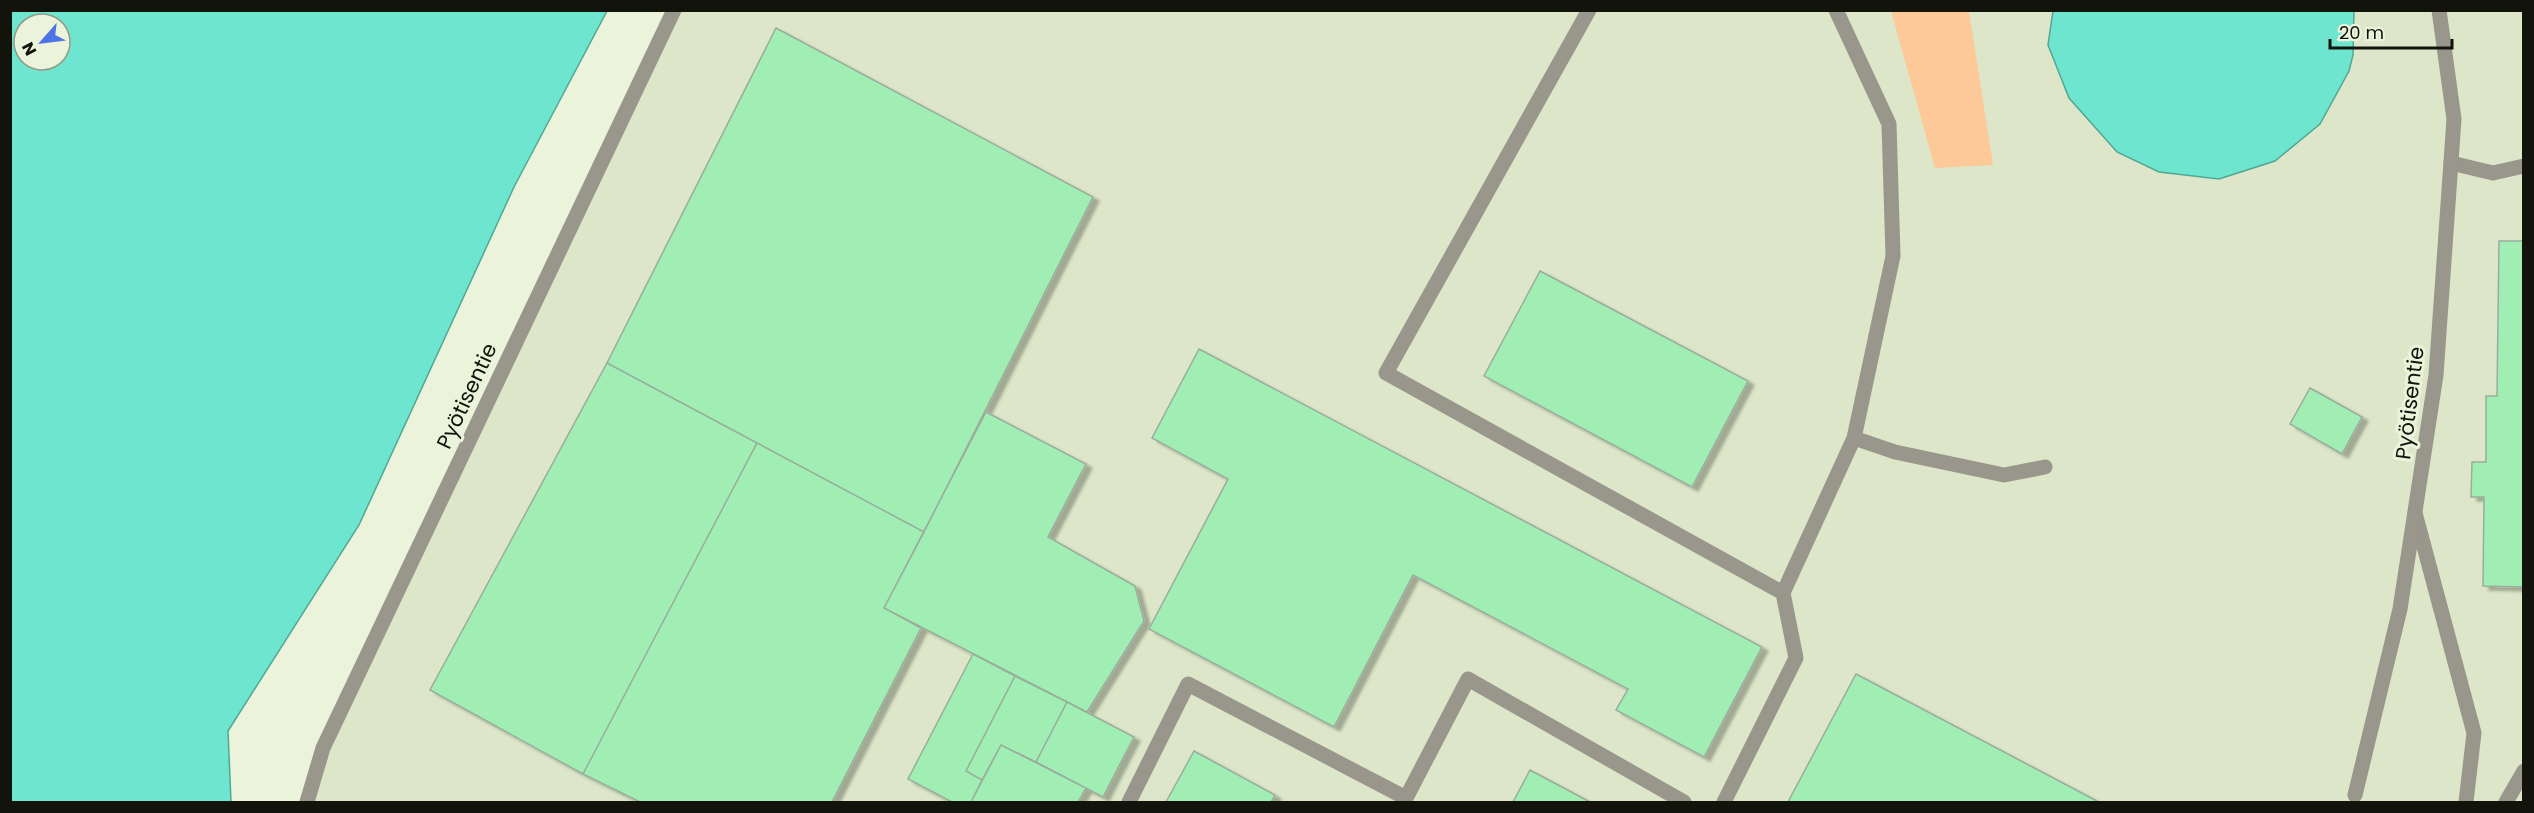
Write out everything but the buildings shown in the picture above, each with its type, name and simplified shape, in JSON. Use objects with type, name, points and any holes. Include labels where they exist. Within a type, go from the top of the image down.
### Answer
[{"type":"street","name":"Pyötisentie","points":[[307,802],[323,748],[674,10]]},
{"type":"street","points":[[1589,10],[1386,373],[1783,593]]},
{"type":"street","points":[[1724,802],[1796,658],[1783,593],[1854,438],[1893,256],[1889,124],[1836,10]]},
{"type":"street","name":"Pyötisentie","points":[[2353,799],[2400,609],[2436,375],[2454,120],[2439,10]]},
{"type":"street","points":[[2451,163],[2493,173],[2523,166]]},
{"type":"street","points":[[1854,438],[1895,452],[2004,475],[2045,467]]},
{"type":"street","points":[[2415,513],[2474,734],[2466,802]]},
{"type":"street","points":[[1129,802],[1188,684],[1406,798],[1468,679],[1684,802]]},
{"type":"street","points":[[2506,802],[2523,771]]},
{"type":"shaded area","points":[[674,11],[2523,11],[2523,802],[307,802],[323,748]]},
{"type":"shaded area","points":[[1891,11],[1969,11],[1993,165],[1935,168]]},
{"type":"water","points":[[10,11],[607,11],[514,187],[359,525],[228,731],[231,802],[11,802]]},
{"type":"water","points":[[2053,11],[2354,11],[2353,55],[2349,71],[2320,124],[2275,161],[2219,179],[2159,172],[2117,152],[2069,98],[2048,45]]}]
